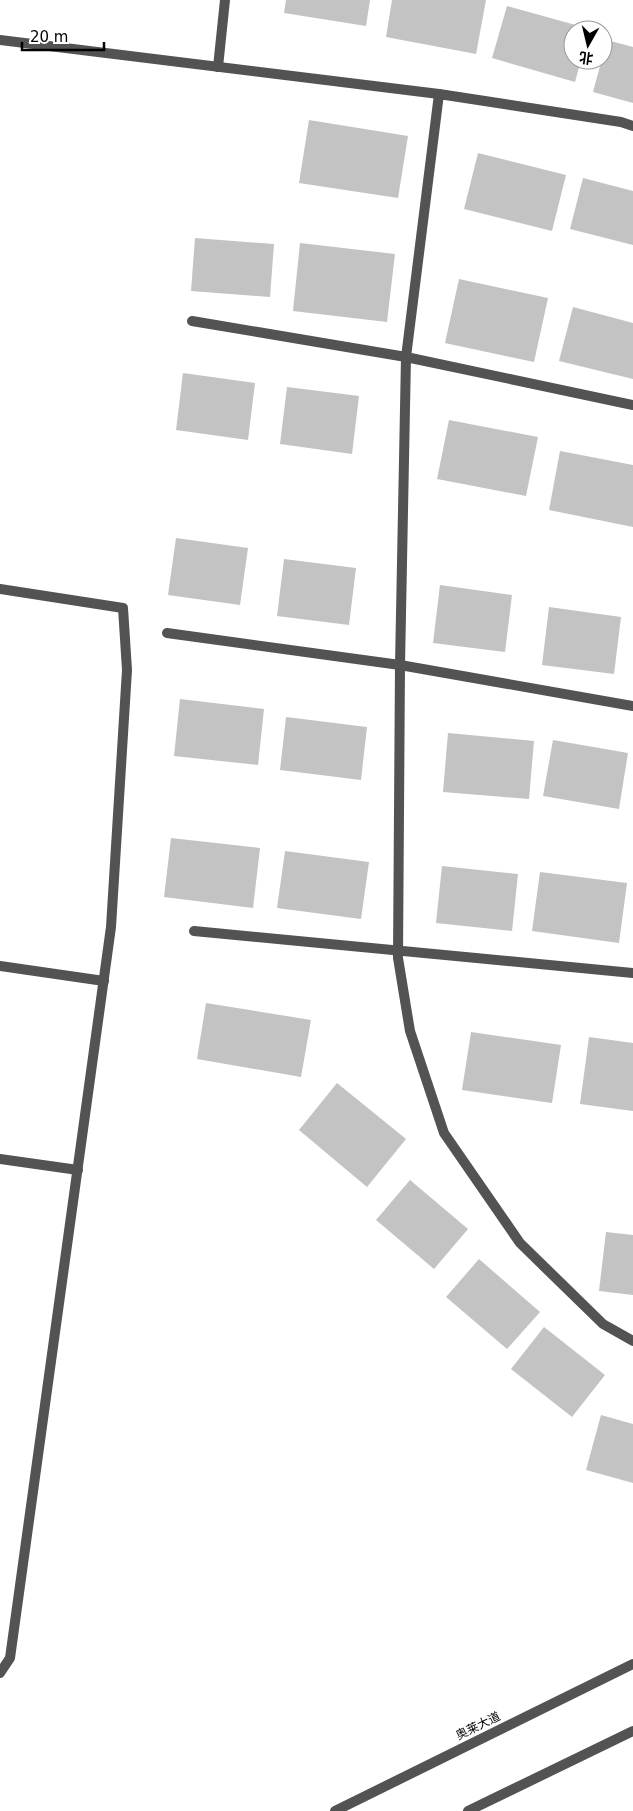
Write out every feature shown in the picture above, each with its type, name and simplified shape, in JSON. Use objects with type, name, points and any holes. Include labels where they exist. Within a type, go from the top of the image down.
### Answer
[{"type":"street","points":[[218,67],[226,0]]},
{"type":"street","points":[[0,40],[439,94],[622,122],[633,126]]},
{"type":"street","points":[[439,94],[406,357],[400,665],[398,951],[410,1031],[444,1133],[520,1243],[602,1324],[633,1341]]},
{"type":"street","points":[[192,321],[406,357],[633,405]]},
{"type":"street","points":[[0,589],[123,608],[127,670],[111,927],[10,1658],[0,1673]]},
{"type":"street","points":[[167,633],[400,665],[633,706]]},
{"type":"street","points":[[194,931],[633,973]]},
{"type":"street","points":[[0,966],[104,981]]},
{"type":"street","points":[[0,1158],[78,1170]]},
{"type":"street","name":"奥莱大道","points":[[334,1811],[633,1664]]},
{"type":"street","points":[[468,1811],[633,1731]]},
{"type":"building","points":[[286,0],[370,0],[366,26],[284,13]]},
{"type":"building","points":[[392,0],[486,0],[476,54],[386,37]]},
{"type":"building","points":[[507,6],[563,22],[563,70],[578,70],[575,82],[492,58]]},
{"type":"building","points":[[613,42],[633,47],[633,103],[593,92],[599,70],[613,70]]},
{"type":"building","points":[[309,120],[408,136],[398,198],[299,183]]},
{"type":"building","points":[[478,153],[566,175],[552,231],[464,209]]},
{"type":"building","points":[[583,178],[633,191],[633,245],[570,229]]},
{"type":"building","points":[[195,238],[274,244],[270,297],[191,291]]},
{"type":"building","points":[[300,243],[395,254],[387,322],[293,311]]},
{"type":"building","points":[[459,279],[548,298],[534,362],[445,343]]},
{"type":"building","points":[[573,307],[633,323],[633,379],[559,361]]},
{"type":"building","points":[[183,373],[255,383],[248,440],[176,430]]},
{"type":"building","points":[[287,387],[359,396],[352,454],[280,444]]},
{"type":"building","points":[[449,420],[538,437],[526,496],[437,479]]},
{"type":"building","points":[[560,451],[633,465],[633,527],[549,510]]},
{"type":"building","points":[[176,538],[248,548],[240,605],[168,595]]},
{"type":"building","points":[[284,559],[356,568],[349,625],[277,616]]},
{"type":"building","points":[[440,585],[512,595],[505,652],[433,643]]},
{"type":"building","points":[[549,607],[621,617],[614,674],[542,665]]},
{"type":"building","points":[[180,699],[264,709],[258,765],[174,756]]},
{"type":"building","points":[[286,717],[367,727],[361,780],[280,770]]},
{"type":"building","points":[[448,733],[534,741],[529,799],[443,792]]},
{"type":"building","points":[[553,740],[628,753],[619,809],[543,796]]},
{"type":"building","points":[[171,838],[260,848],[253,908],[164,897]]},
{"type":"building","points":[[285,851],[369,862],[361,919],[277,908]]},
{"type":"building","points":[[442,866],[518,874],[512,931],[436,923]]},
{"type":"building","points":[[540,872],[627,883],[619,943],[532,931]]},
{"type":"building","points":[[206,1003],[311,1020],[301,1077],[197,1059]]},
{"type":"building","points":[[471,1032],[561,1045],[552,1103],[462,1090]]},
{"type":"building","points":[[589,1037],[633,1043],[633,1111],[580,1104]]},
{"type":"building","points":[[337,1083],[406,1139],[367,1187],[299,1130]]},
{"type":"building","points":[[410,1180],[468,1229],[434,1269],[376,1220]]},
{"type":"building","points":[[606,1232],[633,1235],[633,1295],[599,1291]]},
{"type":"building","points":[[479,1259],[540,1312],[507,1349],[446,1297]]},
{"type":"building","points":[[544,1327],[605,1375],[572,1417],[511,1369]]},
{"type":"building","points":[[601,1415],[633,1424],[633,1483],[586,1470]]}]
